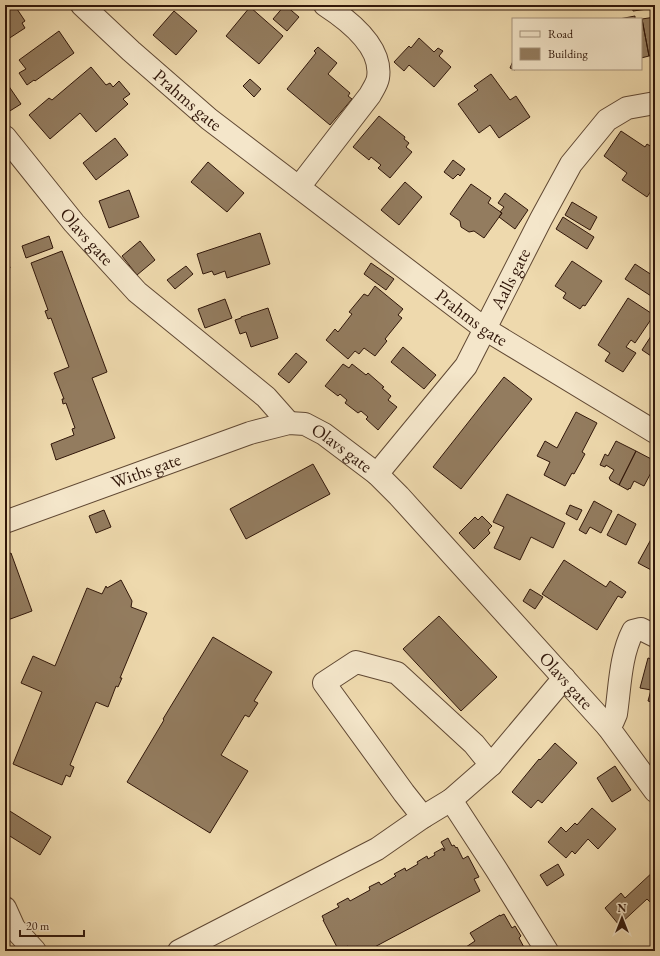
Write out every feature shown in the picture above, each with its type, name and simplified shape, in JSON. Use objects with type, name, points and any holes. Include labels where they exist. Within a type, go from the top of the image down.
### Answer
[{"type":"street","name":"Prahms gate","points":[[82,5],[131,51],[209,119],[485,329],[655,432]]},
{"type":"street","points":[[299,187],[370,95],[378,80],[377,60],[373,50],[358,31],[342,16],[325,5]]},
{"type":"street","name":"Aalls gate","points":[[376,474],[466,366],[541,218],[571,164],[607,120],[627,108],[655,104]]},
{"type":"street","name":"Olavs gate","points":[[5,137],[74,223],[137,292],[266,397],[289,423],[305,424],[324,434],[376,474],[403,501],[608,728],[655,791]]},
{"type":"street","name":"Withs gate","points":[[5,522],[250,433],[289,423]]},
{"type":"street","points":[[608,728],[616,714],[624,657],[629,638],[633,631],[641,629],[655,636]]},
{"type":"street","points":[[423,817],[399,787],[324,683],[356,662],[397,673],[474,744],[491,765]]},
{"type":"street","points":[[179,951],[377,849],[423,817],[451,800],[491,765],[564,678]]},
{"type":"street","points":[[451,800],[547,951]]},
{"type":"street","points":[[5,908],[14,928],[35,951]]},
{"type":"building","points":[[5,5],[17,5],[19,7],[17,9],[25,21],[22,23],[25,28],[5,41]]},
{"type":"building","points":[[285,5],[299,17],[287,31],[273,19]]},
{"type":"building","points":[[384,5],[393,5],[389,10]]},
{"type":"building","points":[[518,5],[542,5],[542,6],[519,9]]},
{"type":"building","points":[[557,5],[581,5],[581,6],[558,9]]},
{"type":"building","points":[[632,5],[655,5],[655,8],[633,11]]},
{"type":"building","points":[[250,7],[283,36],[259,64],[226,36]]},
{"type":"building","points":[[174,11],[197,31],[176,55],[153,35]]},
{"type":"building","points":[[635,16],[635,18],[624,18]]},
{"type":"building","points":[[655,17],[655,55],[649,56],[642,19]]},
{"type":"building","points":[[642,19],[649,56],[642,58]]},
{"type":"building","points":[[59,31],[74,53],[27,85],[19,73],[26,69],[19,60]]},
{"type":"building","points":[[419,38],[434,52],[438,48],[443,51],[439,56],[451,67],[434,87],[409,65],[404,71],[394,62],[409,46],[411,48]]},
{"type":"building","points":[[318,47],[337,63],[328,74],[350,93],[348,96],[352,99],[330,125],[287,89],[316,53],[314,51]]},
{"type":"building","points":[[91,67],[106,85],[110,83],[113,87],[119,81],[130,94],[123,99],[128,104],[96,132],[80,113],[50,139],[29,115],[49,98],[52,100]]},
{"type":"building","points":[[491,74],[510,100],[516,96],[530,117],[499,138],[490,125],[479,133],[458,104],[478,90],[474,86]]},
{"type":"building","points":[[250,79],[261,89],[254,97],[243,86]]},
{"type":"building","points":[[8,85],[21,104],[5,114],[5,87]]},
{"type":"building","points":[[379,116],[405,137],[404,139],[409,143],[406,147],[412,152],[390,178],[378,168],[381,165],[371,157],[369,160],[353,147]]},
{"type":"building","points":[[621,131],[645,147],[647,144],[655,149],[655,185],[647,197],[622,180],[627,173],[604,156]]},
{"type":"building","points":[[115,138],[128,155],[96,180],[83,163]]},
{"type":"building","points":[[453,160],[465,169],[460,176],[458,174],[453,179],[444,172]]},
{"type":"building","points":[[208,162],[244,193],[227,212],[191,182]]},
{"type":"building","points":[[405,182],[422,197],[399,225],[381,210]]},
{"type":"building","points":[[471,184],[491,198],[488,203],[502,213],[484,238],[474,231],[469,232],[461,227],[460,221],[450,214]]},
{"type":"building","points":[[129,190],[139,217],[109,228],[99,201]]},
{"type":"building","points":[[505,193],[528,210],[515,229],[499,217],[502,213],[500,212],[504,207],[498,203]]},
{"type":"building","points":[[572,202],[597,217],[590,230],[565,215]]},
{"type":"building","points":[[563,217],[594,237],[587,249],[556,229]]},
{"type":"building","points":[[260,233],[270,264],[227,278],[225,271],[214,275],[212,271],[203,274],[197,254]]},
{"type":"building","points":[[49,236],[53,248],[26,258],[22,246]]},
{"type":"building","points":[[140,241],[155,260],[137,275],[122,256]]},
{"type":"building","points":[[5,250],[10,268],[5,270]]},
{"type":"building","points":[[62,251],[107,372],[92,378],[115,438],[56,460],[51,444],[74,435],[72,429],[75,428],[66,403],[63,404],[62,399],[64,399],[54,373],[69,367],[51,318],[48,319],[45,311],[48,310],[31,263]]},
{"type":"building","points":[[572,261],[602,281],[585,306],[583,305],[580,309],[563,298],[566,293],[555,286]]},
{"type":"building","points":[[371,263],[394,279],[386,290],[364,274]]},
{"type":"building","points":[[635,264],[655,277],[655,290],[651,296],[625,279]]},
{"type":"building","points":[[186,266],[193,274],[175,289],[167,280]]},
{"type":"building","points":[[375,286],[403,309],[398,315],[402,318],[385,339],[387,341],[375,356],[364,348],[359,354],[355,351],[348,359],[326,340],[335,329],[338,332],[352,314],[349,312],[364,294],[368,296]]},
{"type":"building","points":[[628,298],[654,315],[635,343],[631,340],[626,347],[636,353],[623,372],[605,361],[610,353],[598,345]]},
{"type":"building","points":[[225,299],[232,318],[205,328],[198,309]]},
{"type":"building","points":[[268,308],[278,338],[251,347],[246,332],[240,334],[235,320]]},
{"type":"building","points":[[655,330],[655,356],[654,358],[642,350]]},
{"type":"building","points":[[403,347],[436,375],[424,389],[391,362]]},
{"type":"building","points":[[296,353],[307,362],[289,383],[278,374]]},
{"type":"building","points":[[343,364],[349,368],[352,364],[366,375],[368,373],[384,387],[382,388],[391,396],[388,400],[397,407],[378,430],[366,419],[368,417],[361,411],[358,413],[345,403],[347,400],[340,394],[338,396],[325,386]]},
{"type":"building","points":[[504,377],[532,399],[461,489],[433,467]]},
{"type":"building","points":[[576,412],[597,423],[582,452],[585,454],[574,474],[572,473],[565,486],[544,475],[550,462],[537,456],[545,441],[557,448]]},
{"type":"building","points":[[616,441],[636,451],[619,485],[609,478],[614,470],[606,465],[605,467],[600,465],[605,454],[608,456]]},
{"type":"building","points":[[636,451],[655,461],[655,465],[644,486],[634,481],[628,490],[619,485]]},
{"type":"building","points":[[313,464],[330,494],[246,539],[230,509]]},
{"type":"building","points":[[507,494],[565,523],[553,548],[531,537],[520,560],[494,548],[504,527],[493,522]]},
{"type":"building","points":[[594,501],[612,511],[601,533],[590,527],[586,534],[579,530]]},
{"type":"building","points":[[570,505],[582,510],[577,520],[566,514]]},
{"type":"building","points":[[104,510],[111,527],[96,533],[89,516]]},
{"type":"building","points":[[618,514],[636,524],[626,545],[607,535]]},
{"type":"building","points":[[482,516],[492,526],[488,530],[490,533],[474,549],[459,533],[475,517],[478,520]]},
{"type":"building","points":[[655,532],[655,572],[638,563]]},
{"type":"building","points":[[11,553],[32,611],[5,621],[5,556]]},
{"type":"building","points":[[564,560],[606,587],[610,581],[626,592],[622,598],[618,596],[597,630],[542,594]]},
{"type":"building","points":[[121,580],[132,601],[131,607],[147,613],[120,678],[122,678],[118,687],[116,686],[108,707],[96,702],[70,765],[74,767],[70,777],[66,775],[62,785],[13,764],[42,692],[21,683],[33,656],[55,666],[87,588],[102,594],[106,586],[107,588]]},
{"type":"building","points":[[530,589],[543,597],[535,609],[523,601]]},
{"type":"building","points":[[439,616],[497,677],[461,711],[403,649]]},
{"type":"building","points":[[213,637],[272,672],[254,701],[258,703],[249,717],[245,715],[221,755],[248,771],[210,833],[127,782]]},
{"type":"building","points":[[648,658],[655,660],[655,703],[648,701],[651,690],[640,688]]},
{"type":"building","points":[[555,743],[577,763],[542,803],[538,800],[531,808],[512,792],[539,759],[540,760]]},
{"type":"building","points":[[615,766],[631,790],[612,802],[597,778]]},
{"type":"building","points":[[5,808],[51,837],[40,855],[5,833]]},
{"type":"building","points":[[592,808],[616,829],[598,849],[588,839],[575,854],[572,851],[566,858],[548,842],[561,827],[566,832],[575,823],[577,825]]},
{"type":"building","points":[[448,838],[452,846],[454,845],[456,848],[457,847],[463,859],[468,856],[479,877],[474,879],[480,891],[367,951],[351,951],[348,946],[339,951],[322,916],[339,907],[337,904],[348,898],[350,901],[370,890],[369,887],[379,882],[381,885],[396,876],[394,874],[405,868],[406,871],[418,864],[417,862],[427,856],[428,859],[435,855],[434,853],[443,848],[444,851],[445,849],[441,842]]},
{"type":"building","points":[[558,864],[564,875],[547,886],[540,875]]},
{"type":"building","points":[[655,870],[655,907],[647,899],[619,925],[605,908],[621,893],[625,898]]},
{"type":"building","points":[[504,914],[512,928],[515,926],[521,936],[519,938],[526,951],[465,951],[463,949],[475,941],[470,933]]}]
